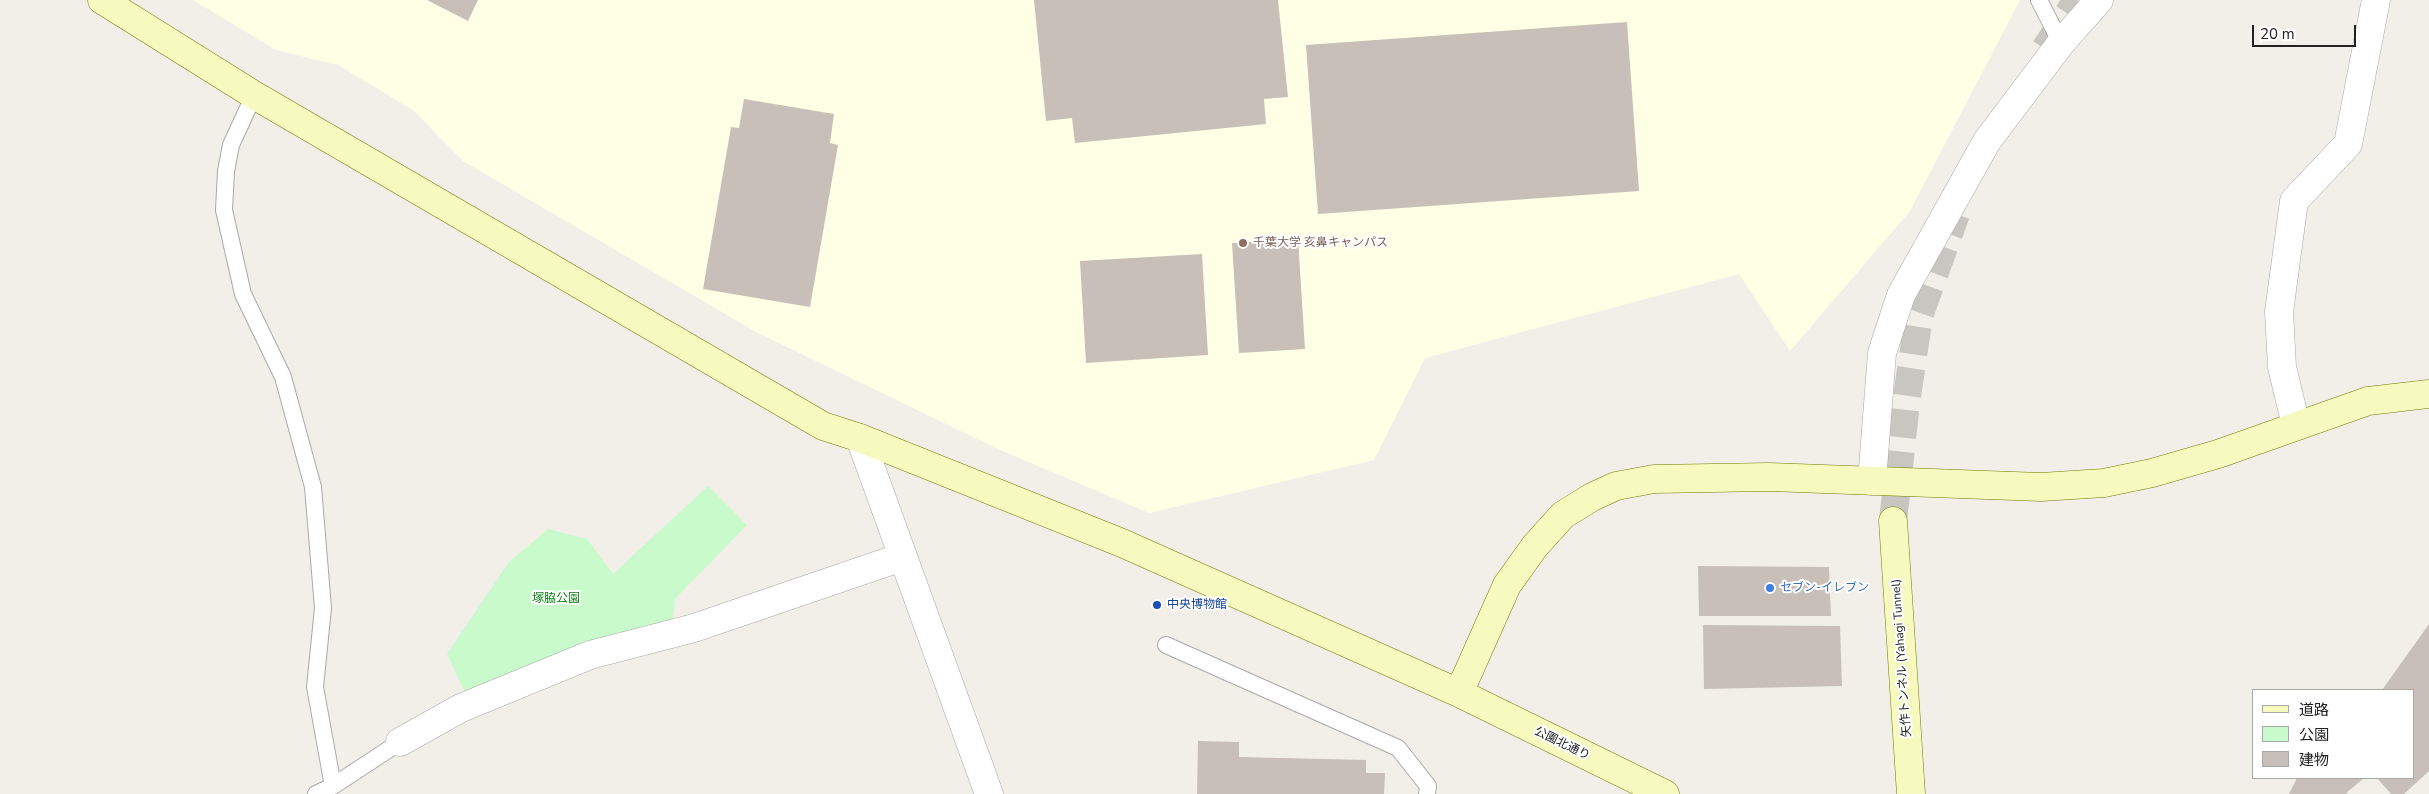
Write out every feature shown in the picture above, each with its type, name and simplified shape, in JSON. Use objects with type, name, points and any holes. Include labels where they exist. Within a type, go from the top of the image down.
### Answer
[{"type":"street","name":"公園北通り","points":[[102,0],[254,95],[823,426],[860,438],[1122,543],[1459,693],[1665,794]]},
{"type":"street","points":[[2296,425],[2282,367],[2279,312],[2294,201],[2348,144],[2376,0]]},
{"type":"street","points":[[1872,481],[1882,353],[1901,295],[1987,141],[2089,4]]},
{"type":"street","points":[[1459,693],[1507,585],[1535,546],[1563,515],[1592,497],[1616,486],[1654,479],[1769,477],[2041,487],[2104,483],[2152,473],[2218,454],[2368,401],[2429,394]]},
{"type":"street","points":[[860,438],[989,794]]},
{"type":"street","name":"矢作トンネル (Yahagi Tunnel)","points":[[1893,521],[1911,794]]},
{"type":"street","points":[[400,742],[461,708],[590,655],[694,628],[902,557]]},
{"type":"lane","points":[[2039,0],[2061,43]]},
{"type":"lane","points":[[254,95],[232,145],[226,170],[224,210],[243,294],[283,377],[313,487],[323,608],[315,687],[333,786]]},
{"type":"lane","points":[[1166,645],[1398,748],[1428,786],[1427,794]]},
{"type":"lane","points":[[316,794],[333,786],[400,742]]},
{"type":"shaded area","name":"千葉大学 亥鼻キャンパス","points":[[193,0],[2020,0],[1910,211],[1790,351],[1739,274],[1425,358],[1374,460],[1149,513],[998,449],[758,333],[463,161],[413,110],[338,65],[276,50]]},
{"type":"green space","name":"塚脇公園","points":[[708,486],[747,525],[675,599],[672,627],[468,699],[447,654],[509,562],[548,529],[587,539],[613,574]]},
{"type":"building","points":[[427,0],[478,0],[468,21]]},
{"type":"building","points":[[1034,0],[1278,0],[1288,97],[1264,99],[1266,124],[1075,143],[1072,118],[1046,121]]},
{"type":"building","points":[[1627,22],[1639,191],[1318,214],[1306,45]]},
{"type":"building","points":[[744,99],[834,114],[830,143],[838,145],[810,307],[703,289],[731,127],[739,128]]},
{"type":"building","points":[[1298,239],[1305,349],[1239,353],[1232,243]]},
{"type":"building","points":[[1202,254],[1208,355],[1086,363],[1080,261]]},
{"type":"building","points":[[1698,566],[1829,567],[1831,616],[1699,616]]},
{"type":"building","points":[[2429,624],[2429,771],[2404,794],[2391,794],[2378,779],[2414,779],[2414,689],[2383,689]]},
{"type":"building","points":[[1703,625],[1840,626],[1842,686],[1704,689]]},
{"type":"building","points":[[1198,741],[1239,742],[1239,757],[1366,760],[1366,773],[1385,773],[1384,794],[1197,794]]},
{"type":"building","points":[[2296,779],[2363,779],[2346,793],[2349,794],[2289,794]]},
{"type":"tunnel","points":[[2045,49],[2077,0]]},
{"type":"tunnel","points":[[1893,521],[1906,403],[1919,316],[1956,214]]},
{"type":"place","name":"千葉大学 亥鼻キャンパス","points":[[1243,243]]},
{"type":"place","name":"セブン-イレブン","points":[[1770,588]]},
{"type":"place","name":"中央博物館","points":[[1157,605]]}]
